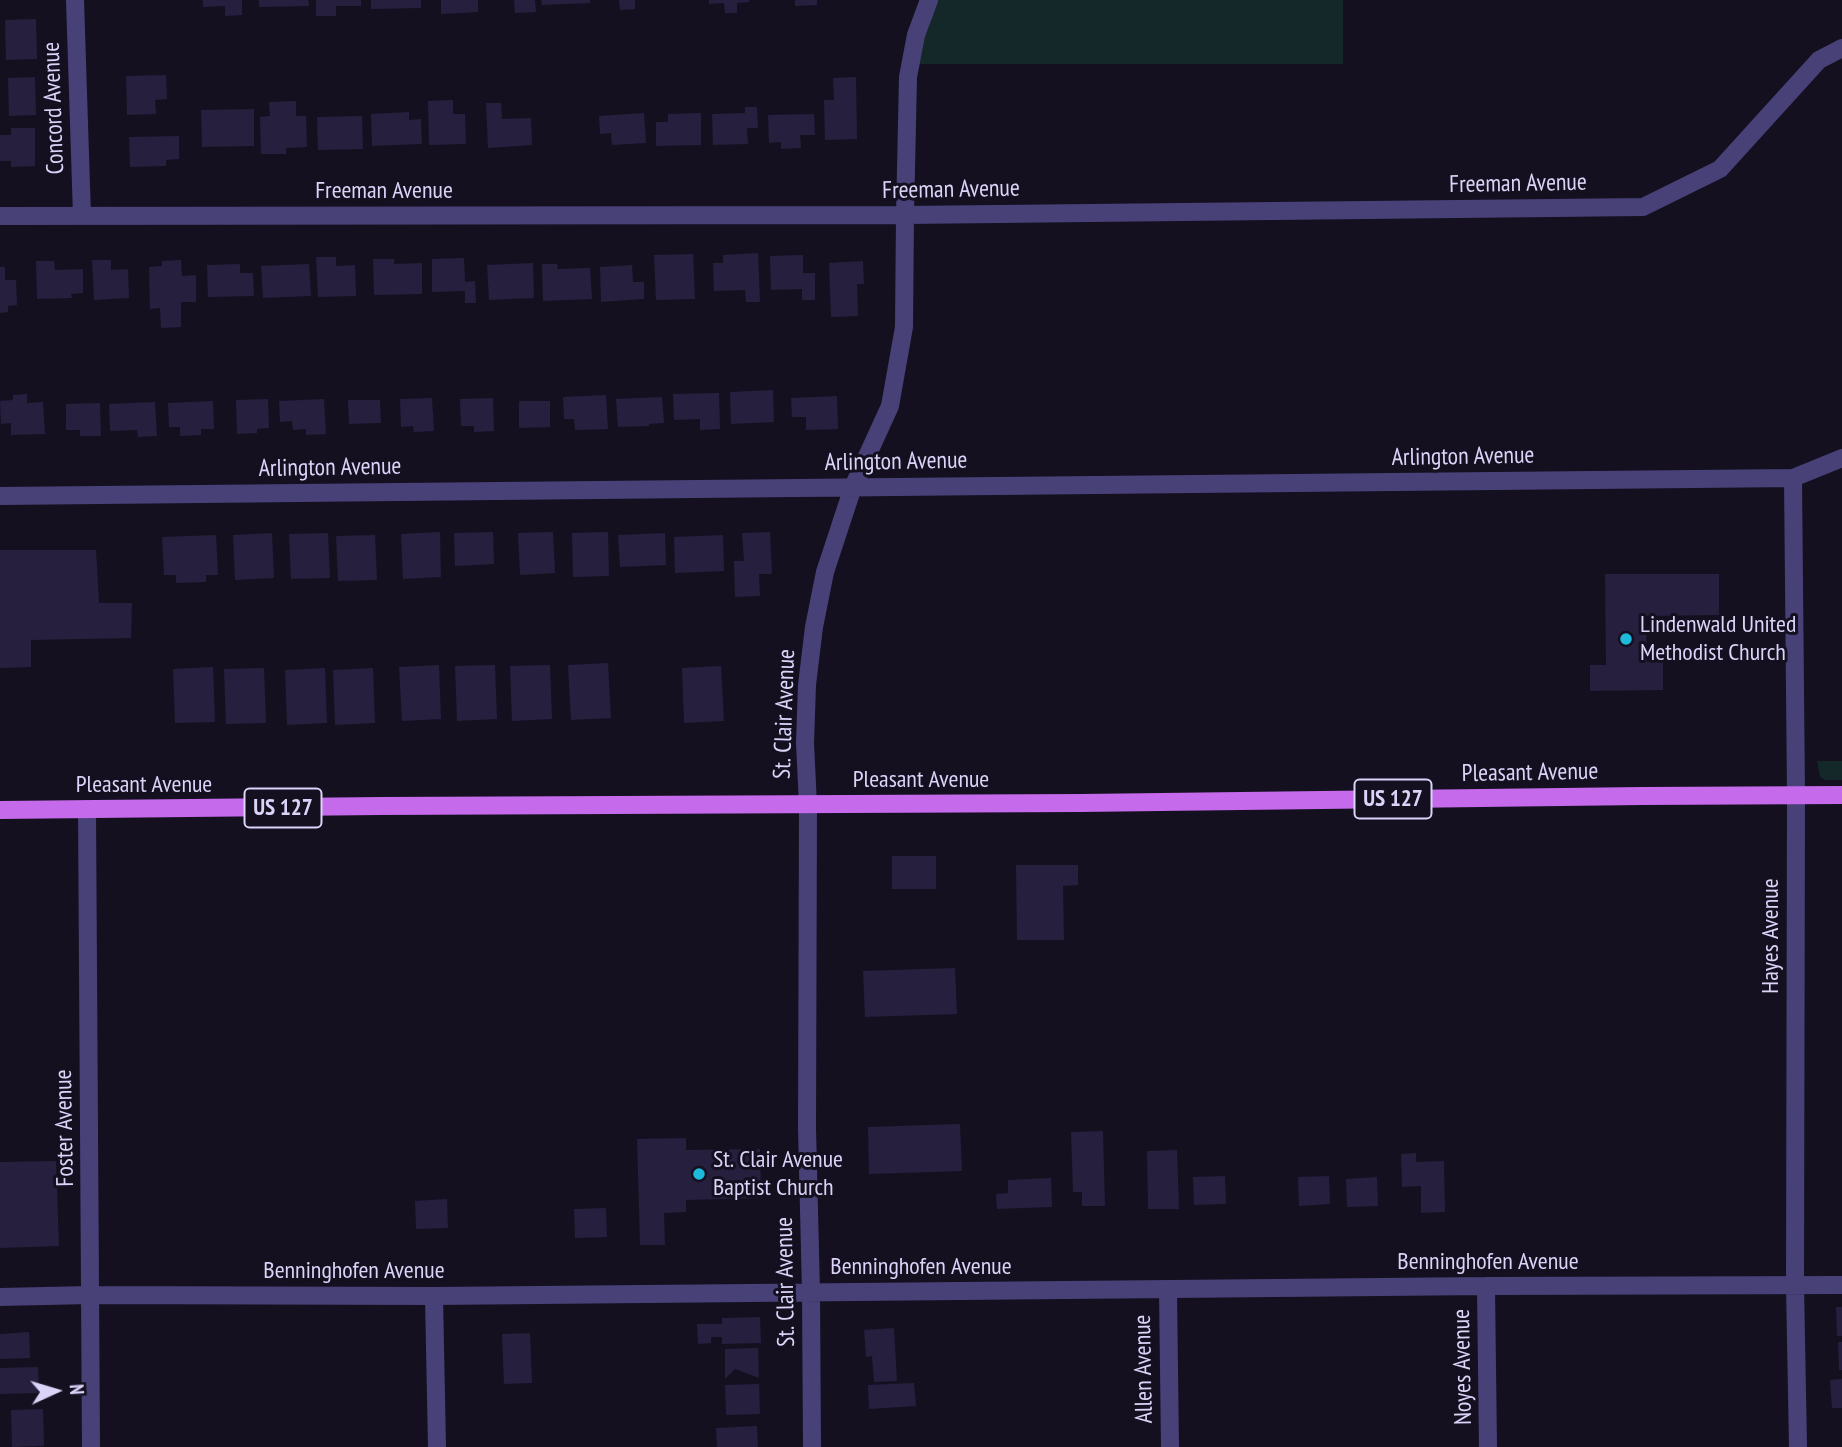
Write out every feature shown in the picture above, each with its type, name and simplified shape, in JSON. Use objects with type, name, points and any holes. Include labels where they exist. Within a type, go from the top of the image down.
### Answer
[{"type":"main road","name":"Pleasant Avenue","points":[[0,810],[1842,795]]},
{"type":"street","name":"Concord Avenue","points":[[75,0],[82,216]]},
{"type":"street","name":"St. Clair Avenue","points":[[812,1447],[807,1128],[807,685],[814,627],[825,572],[853,487],[890,406],[904,327],[908,77],[916,34],[929,0]]},
{"type":"street","name":"Freeman Avenue","points":[[0,216],[905,215],[1643,207],[1720,169],[1819,60],[1842,48]]},
{"type":"street","points":[[1793,478],[1842,458]]},
{"type":"street","name":"Arlington Avenue","points":[[0,496],[1793,478]]},
{"type":"street","name":"Hayes Avenue","points":[[1793,478],[1798,1447]]},
{"type":"street","name":"Foster Avenue","points":[[87,809],[92,1447]]},
{"type":"street","name":"Benninghofen Avenue","points":[[0,1297],[1842,1285]]},
{"type":"street","name":"Noyes Avenue","points":[[1486,1286],[1488,1447]]},
{"type":"street","name":"Allen Avenue","points":[[1168,1290],[1170,1447]]},
{"type":"street","points":[[434,1296],[437,1447]]},
{"type":"green space","points":[[929,0],[1343,0],[1343,64],[911,64]]},
{"type":"green space","points":[[1817,761],[1842,761],[1842,780],[1825,780],[1820,777]]},
{"type":"building","points":[[203,0],[242,0],[242,15],[225,16],[225,6],[203,7]]},
{"type":"building","points":[[259,0],[308,0],[309,6],[259,7]]},
{"type":"building","points":[[316,0],[361,0],[361,6],[336,6],[336,16],[316,16]]},
{"type":"building","points":[[371,0],[421,0],[421,8],[371,9]]},
{"type":"building","points":[[441,0],[478,0],[478,12],[441,14]]},
{"type":"building","points":[[514,0],[535,0],[536,12],[515,13]]},
{"type":"building","points":[[541,0],[590,0],[590,3],[542,5]]},
{"type":"building","points":[[619,0],[635,0],[635,9],[620,10]]},
{"type":"building","points":[[709,0],[749,2],[737,3],[737,13],[725,13],[724,3],[709,4]]},
{"type":"building","points":[[795,0],[817,0],[817,5],[795,6]]},
{"type":"building","points":[[36,19],[37,59],[6,60],[5,20]]},
{"type":"building","points":[[166,75],[167,99],[155,100],[156,114],[127,115],[126,76]]},
{"type":"building","points":[[35,77],[36,115],[9,116],[8,78]]},
{"type":"building","points":[[856,77],[857,139],[825,140],[824,100],[834,100],[833,78]]},
{"type":"building","points":[[453,100],[453,114],[465,114],[466,144],[429,145],[428,101]]},
{"type":"building","points":[[296,101],[296,116],[306,116],[307,147],[286,148],[286,154],[261,154],[260,117],[270,116],[269,102]]},
{"type":"building","points":[[486,103],[501,103],[502,119],[531,118],[532,145],[488,148]]},
{"type":"building","points":[[745,107],[757,107],[758,128],[747,128],[748,144],[713,145],[712,114],[745,113]]},
{"type":"building","points":[[254,109],[254,146],[202,147],[201,110]]},
{"type":"building","points":[[409,112],[409,120],[421,119],[422,144],[372,146],[371,114]]},
{"type":"building","points":[[644,113],[646,143],[612,145],[611,133],[600,134],[599,116]]},
{"type":"building","points":[[701,113],[701,145],[656,146],[656,122],[668,122],[668,114]]},
{"type":"building","points":[[814,114],[815,135],[800,135],[801,148],[781,149],[781,142],[769,143],[768,115]]},
{"type":"building","points":[[362,116],[363,149],[318,150],[317,117]]},
{"type":"building","points":[[11,128],[35,128],[35,166],[11,167],[11,161],[0,161],[0,135],[11,135]]},
{"type":"building","points":[[179,136],[179,159],[166,160],[166,166],[130,167],[129,137]]},
{"type":"building","points":[[758,253],[760,302],[746,302],[745,290],[714,291],[713,263],[723,263],[723,255]]},
{"type":"building","points":[[693,254],[695,299],[656,300],[654,255]]},
{"type":"building","points":[[803,255],[803,273],[815,273],[815,300],[802,300],[802,289],[771,290],[770,256]]},
{"type":"building","points":[[316,257],[336,257],[336,266],[355,265],[356,296],[318,297]]},
{"type":"building","points":[[464,258],[465,282],[475,281],[476,303],[465,303],[465,291],[432,292],[432,259]]},
{"type":"building","points":[[373,259],[394,259],[394,264],[422,263],[422,294],[374,295]]},
{"type":"building","points":[[92,260],[111,260],[111,270],[128,269],[129,298],[94,300]]},
{"type":"building","points":[[181,260],[182,276],[196,275],[196,302],[181,302],[181,327],[161,328],[160,308],[150,309],[149,267],[162,266],[162,261]]},
{"type":"building","points":[[36,261],[54,261],[55,270],[83,269],[83,293],[71,294],[72,298],[37,299]]},
{"type":"building","points":[[863,261],[864,284],[857,284],[858,316],[831,317],[829,263]]},
{"type":"building","points":[[533,263],[534,298],[489,300],[487,265]]},
{"type":"building","points":[[240,264],[240,273],[253,273],[254,296],[208,297],[207,265]]},
{"type":"building","points":[[309,264],[311,296],[263,298],[261,266]]},
{"type":"building","points":[[542,264],[557,264],[558,269],[590,268],[592,299],[543,301]]},
{"type":"building","points":[[632,265],[633,282],[644,282],[644,299],[601,302],[600,267]]},
{"type":"building","points":[[0,267],[5,267],[5,280],[16,280],[17,305],[8,306],[8,312],[0,313]]},
{"type":"building","points":[[773,390],[774,422],[731,424],[730,392]]},
{"type":"building","points":[[719,393],[720,429],[700,430],[700,419],[674,420],[673,394]]},
{"type":"building","points":[[27,394],[27,403],[43,402],[45,434],[11,435],[11,423],[1,424],[0,401],[13,400],[13,395]]},
{"type":"building","points":[[606,395],[608,429],[575,430],[574,419],[564,419],[563,397]]},
{"type":"building","points":[[837,396],[838,429],[806,430],[806,417],[792,417],[791,398]]},
{"type":"building","points":[[662,397],[664,423],[618,427],[616,399]]},
{"type":"building","points":[[432,398],[434,431],[414,432],[413,426],[401,427],[400,399]]},
{"type":"building","points":[[493,398],[494,431],[474,432],[474,426],[461,426],[460,399]]},
{"type":"building","points":[[268,399],[269,428],[257,429],[257,433],[237,434],[236,400]]},
{"type":"building","points":[[324,399],[326,434],[306,435],[306,429],[293,430],[292,421],[280,422],[279,401]]},
{"type":"building","points":[[348,400],[380,400],[381,423],[349,424]]},
{"type":"building","points":[[213,401],[214,429],[201,429],[201,435],[180,436],[180,427],[169,427],[168,403]]},
{"type":"building","points":[[519,401],[550,401],[550,427],[519,428]]},
{"type":"building","points":[[155,402],[157,436],[138,437],[137,430],[110,431],[109,404]]},
{"type":"building","points":[[100,403],[101,436],[80,436],[80,430],[66,430],[66,404]]},
{"type":"building","points":[[440,532],[441,577],[403,579],[401,534]]},
{"type":"building","points":[[493,532],[494,564],[455,566],[454,533]]},
{"type":"building","points":[[553,532],[555,573],[520,575],[518,533]]},
{"type":"building","points":[[608,532],[609,576],[573,577],[572,533]]},
{"type":"building","points":[[770,532],[772,574],[759,574],[760,596],[735,597],[734,561],[744,561],[742,533]]},
{"type":"building","points":[[272,533],[274,578],[235,580],[233,535]]},
{"type":"building","points":[[328,533],[330,578],[291,579],[289,534]]},
{"type":"building","points":[[665,533],[666,565],[620,567],[618,535]]},
{"type":"building","points":[[216,535],[218,575],[206,575],[206,582],[176,583],[176,575],[164,575],[162,537]]},
{"type":"building","points":[[375,535],[377,580],[338,581],[336,536]]},
{"type":"building","points":[[723,535],[724,571],[675,573],[674,537]]},
{"type":"building","points":[[0,550],[96,550],[99,603],[132,603],[131,638],[31,640],[31,667],[0,668]]},
{"type":"building","name":"Lindenwald United Methodist Church","points":[[1605,574],[1719,574],[1719,615],[1646,616],[1647,662],[1663,661],[1663,690],[1590,691],[1590,665],[1606,665]]},
{"type":"building","points":[[608,663],[611,718],[571,720],[568,665]]},
{"type":"building","points":[[439,665],[441,719],[402,721],[399,667]]},
{"type":"building","points":[[495,665],[497,719],[457,721],[455,666]]},
{"type":"building","points":[[550,665],[552,719],[512,721],[510,666]]},
{"type":"building","points":[[721,666],[724,721],[684,723],[682,668]]},
{"type":"building","points":[[213,667],[215,722],[175,723],[173,669]]},
{"type":"building","points":[[264,668],[266,723],[226,724],[224,669]]},
{"type":"building","points":[[325,668],[327,723],[287,725],[285,670]]},
{"type":"building","points":[[373,668],[375,723],[335,725],[333,670]]},
{"type":"building","points":[[892,856],[936,856],[936,889],[892,889]]},
{"type":"building","points":[[1016,865],[1078,865],[1078,885],[1063,886],[1064,940],[1017,940]]},
{"type":"building","points":[[955,968],[957,1014],[865,1017],[863,971]]},
{"type":"building","points":[[960,1124],[962,1171],[869,1174],[868,1127]]},
{"type":"building","points":[[1103,1131],[1105,1206],[1082,1206],[1082,1192],[1073,1192],[1071,1132]]},
{"type":"building","name":"St. Clair Avenue Baptist Church","points":[[686,1138],[686,1150],[760,1149],[761,1198],[686,1200],[686,1212],[664,1213],[665,1245],[640,1245],[637,1139]]},
{"type":"building","points":[[1177,1150],[1179,1209],[1148,1209],[1147,1151]]},
{"type":"building","points":[[1416,1153],[1416,1162],[1444,1161],[1445,1212],[1421,1213],[1421,1186],[1402,1187],[1401,1154]]},
{"type":"building","points":[[56,1161],[59,1246],[0,1248],[0,1162]]},
{"type":"building","points":[[1225,1176],[1226,1204],[1194,1205],[1193,1177]]},
{"type":"building","points":[[1329,1176],[1330,1204],[1299,1206],[1298,1177]]},
{"type":"building","points":[[1377,1177],[1378,1206],[1347,1207],[1346,1179]]},
{"type":"building","points":[[1051,1178],[1052,1207],[997,1209],[996,1194],[1008,1193],[1008,1180]]},
{"type":"building","points":[[447,1199],[448,1228],[416,1229],[415,1201]]},
{"type":"building","points":[[606,1208],[607,1237],[575,1238],[574,1209]]},
{"type":"building","points":[[1836,1307],[1842,1307],[1842,1336],[1837,1336]]},
{"type":"building","points":[[760,1317],[761,1343],[722,1344],[722,1337],[711,1337],[711,1343],[698,1344],[697,1324],[722,1324],[722,1318]]},
{"type":"building","points":[[894,1328],[897,1381],[874,1382],[872,1356],[866,1357],[864,1330]]},
{"type":"building","points":[[29,1332],[30,1358],[0,1359],[0,1334]]},
{"type":"building","points":[[530,1333],[532,1383],[504,1384],[502,1334]]},
{"type":"building","points":[[1838,1342],[1842,1342],[1842,1370],[1839,1370]]},
{"type":"building","points":[[758,1348],[759,1378],[735,1369],[725,1379],[725,1349]]},
{"type":"building","points":[[38,1367],[39,1393],[0,1394],[0,1368]]},
{"type":"building","points":[[1842,1379],[1842,1408],[1832,1408],[1830,1380]]},
{"type":"building","points":[[914,1383],[916,1406],[869,1409],[868,1385]]},
{"type":"building","points":[[759,1384],[760,1414],[726,1415],[725,1385]]},
{"type":"building","points":[[43,1409],[44,1446],[12,1447],[11,1410]]},
{"type":"building","points":[[757,1426],[758,1447],[717,1447],[716,1428]]},
{"type":"place","name":"Lindenwald United Methodist Church","points":[[1626,639]]},
{"type":"place","name":"St. Clair Avenue Baptist Church","points":[[699,1174]]}]
